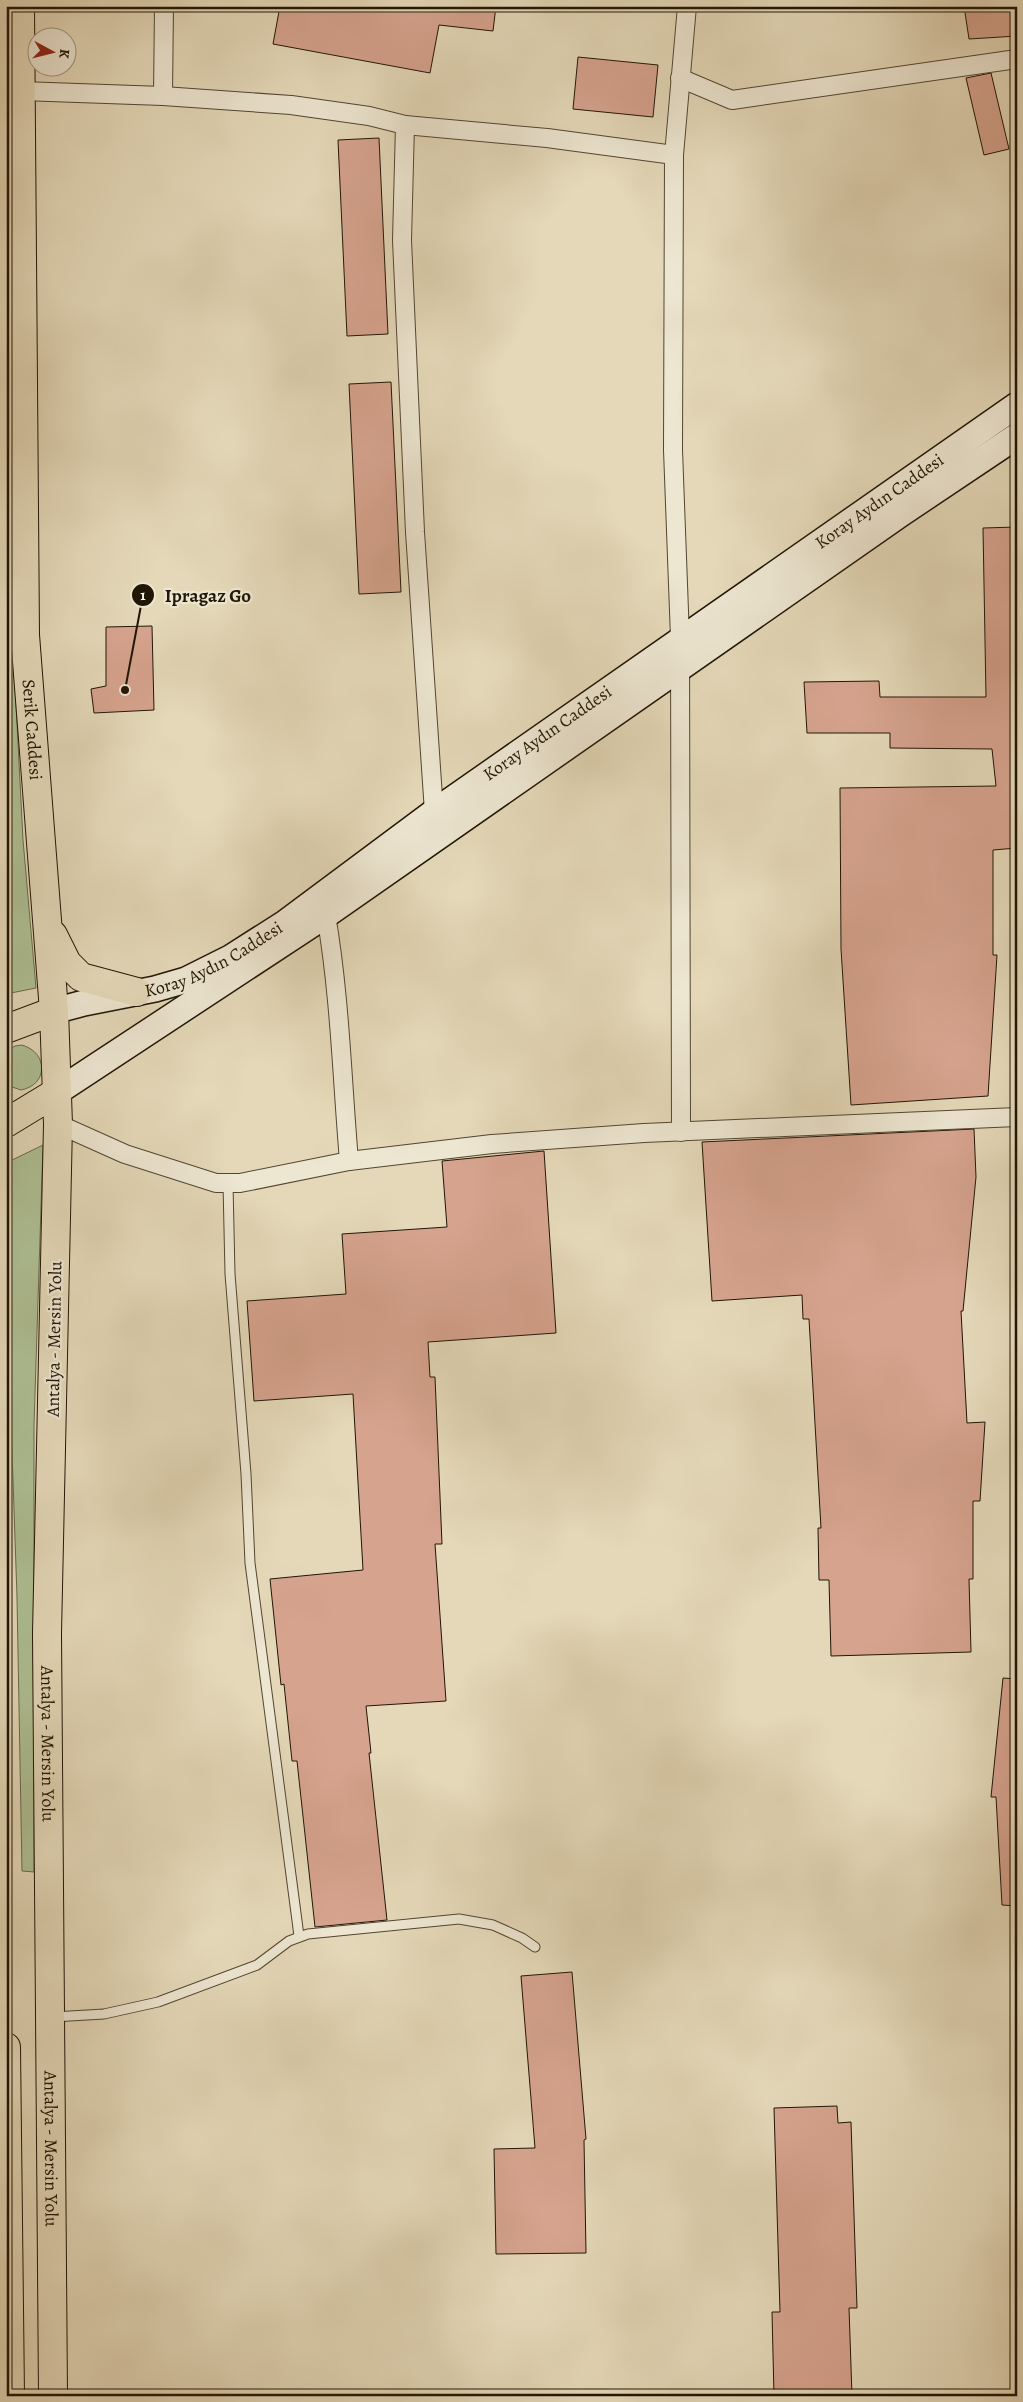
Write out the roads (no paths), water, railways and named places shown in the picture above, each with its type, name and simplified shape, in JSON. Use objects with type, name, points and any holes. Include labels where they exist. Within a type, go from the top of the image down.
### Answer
[{"type":"highway","name":"Serik Caddesi","points":[[20,6],[25,635],[48,924],[57,1092]]},
{"type":"highway","points":[[48,924],[67,963],[81,976],[136,992]]},
{"type":"highway","points":[[6,1029],[54,1011]]},
{"type":"highway","points":[[6,1123],[57,1092]]},
{"type":"highway","name":"Antalya - Mersin Yolu","points":[[53,2396],[47,1634],[58,1124],[57,1092]]},
{"type":"highway","points":[[6,2047],[10,2396]]},
{"type":"main road","name":"Koray Aydın Caddesi","points":[[54,1011],[186,980],[230,958],[285,923],[434,812],[680,638],[1017,405]]},
{"type":"main road","points":[[57,1092],[326,915],[902,513],[1017,436]]},
{"type":"street","points":[[163,96],[164,6]]},
{"type":"street","points":[[681,1132],[680,638],[673,450],[674,155],[687,6]]},
{"type":"street","points":[[680,78],[732,100],[1017,59]]},
{"type":"street","points":[[21,91],[163,96],[339,111],[405,125],[547,138],[674,155]]},
{"type":"street","points":[[405,125],[402,240],[416,532],[434,812]]},
{"type":"street","points":[[326,915],[334,971],[349,1161]]},
{"type":"street","points":[[58,1124],[124,1154],[216,1183],[228,1184],[349,1161],[492,1144],[681,1132],[1017,1117]]},
{"type":"lane","points":[[228,1184],[230,1274],[246,1474],[250,1563],[299,1936]]},
{"type":"lane","points":[[50,2018],[104,2014],[158,2002],[257,1965],[299,1936],[460,1920],[493,1925],[522,1938],[535,1947]]},
{"type":"place","name":"Ipragaz Go","points":[[125,690]]}]
